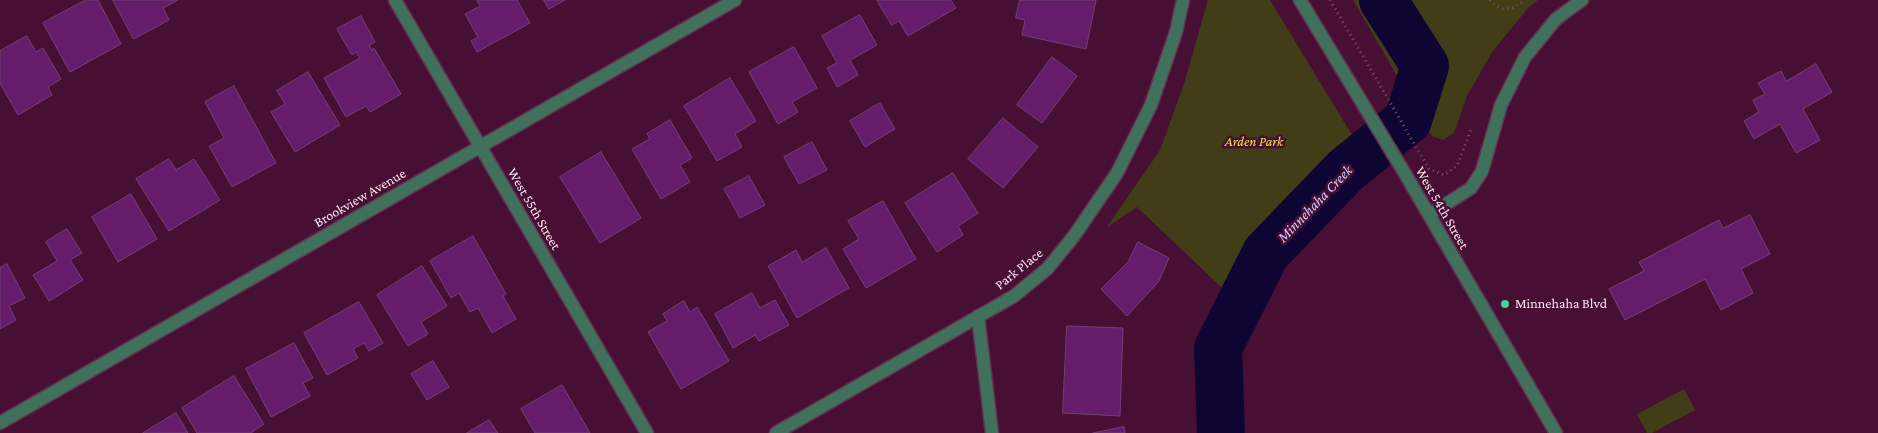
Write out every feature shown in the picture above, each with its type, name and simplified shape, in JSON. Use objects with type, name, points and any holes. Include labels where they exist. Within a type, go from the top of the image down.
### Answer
[{"type":"street","name":"West 55th Street","points":[[396,0],[646,433]]},
{"type":"street","name":"Brookview Avenue","points":[[0,424],[735,0]]},
{"type":"street","name":"Park Place","points":[[776,433],[1014,296],[1047,269],[1074,236],[1117,173],[1151,105],[1176,32],[1183,0]]},
{"type":"street","name":"West 54th Street","points":[[1300,0],[1404,172],[1556,433]]},
{"type":"street","points":[[1429,215],[1471,188],[1482,171],[1501,105],[1525,57],[1556,19],[1582,0]]},
{"type":"street","points":[[978,316],[992,433]]},
{"type":"path","points":[[1330,0],[1419,155]]},
{"type":"path","points":[[1490,0],[1496,7],[1507,9],[1525,0]]},
{"type":"green space","name":"Arden Park","points":[[1208,0],[1270,0],[1364,155],[1346,170],[1266,253],[1240,305],[1137,207],[1107,227],[1160,150],[1184,84]]},
{"type":"green space","points":[[1353,0],[1538,0],[1528,8],[1492,52],[1467,96],[1454,133],[1443,140],[1432,136]]},
{"type":"green space","points":[[1684,389],[1695,410],[1652,433],[1647,433],[1637,414]]},
{"type":"building","points":[[86,0],[98,0],[121,44],[70,72],[43,23]]},
{"type":"building","points":[[113,0],[178,0],[163,8],[169,20],[134,39]]},
{"type":"building","points":[[477,0],[517,0],[530,23],[477,52],[471,41],[478,37],[465,14],[480,6]]},
{"type":"building","points":[[544,0],[565,0],[549,9]]},
{"type":"building","points":[[877,0],[951,0],[956,8],[908,36],[899,21],[892,25]]},
{"type":"building","points":[[1020,0],[1096,0],[1086,49],[1022,35],[1025,20],[1016,18]]},
{"type":"building","points":[[860,15],[877,45],[850,60],[858,75],[837,87],[827,68],[837,63],[822,36]]},
{"type":"building","points":[[361,16],[375,42],[369,45],[372,50],[374,48],[401,94],[370,112],[366,106],[346,117],[324,78],[360,58],[356,52],[352,55],[337,29]]},
{"type":"building","points":[[27,36],[36,52],[43,48],[61,79],[48,87],[52,95],[18,115],[0,83],[0,51]]},
{"type":"building","points":[[794,47],[817,88],[792,102],[798,112],[778,124],[749,72]]},
{"type":"building","points":[[1052,57],[1077,76],[1042,123],[1017,105]]},
{"type":"building","points":[[1816,64],[1832,92],[1803,109],[1820,140],[1796,153],[1780,124],[1754,139],[1744,121],[1759,112],[1753,100],[1765,94],[1758,83],[1781,71],[1786,81]]},
{"type":"building","points":[[308,72],[340,125],[295,152],[271,112],[285,104],[277,91]]},
{"type":"building","points":[[730,78],[756,121],[735,134],[742,147],[717,161],[684,106]]},
{"type":"building","points":[[234,86],[276,163],[232,187],[209,146],[224,138],[205,102]]},
{"type":"building","points":[[880,103],[895,129],[865,147],[850,121]]},
{"type":"building","points":[[1003,118],[1038,147],[1003,188],[968,159]]},
{"type":"building","points":[[670,120],[692,158],[680,165],[690,182],[661,199],[632,149],[650,139],[647,134]]},
{"type":"building","points":[[812,142],[827,170],[799,184],[784,157]]},
{"type":"building","points":[[601,152],[641,218],[600,243],[560,177]]},
{"type":"building","points":[[169,159],[176,170],[194,159],[220,200],[169,231],[136,179]]},
{"type":"building","points":[[953,173],[978,213],[958,226],[963,235],[937,252],[905,203]]},
{"type":"building","points":[[749,176],[765,205],[740,218],[724,189]]},
{"type":"building","points":[[131,194],[157,239],[118,262],[92,217]]},
{"type":"building","points":[[883,201],[916,259],[866,288],[843,249],[859,239],[848,221]]},
{"type":"building","points":[[1750,215],[1770,254],[1741,269],[1753,293],[1721,310],[1705,279],[1625,320],[1609,289],[1644,271],[1639,262],[1719,220],[1723,228]]},
{"type":"building","points":[[67,229],[82,253],[70,260],[83,280],[49,301],[33,275],[57,261],[46,242]]},
{"type":"building","points":[[473,236],[506,294],[503,296],[516,319],[492,333],[478,308],[470,312],[459,293],[451,298],[430,261]]},
{"type":"building","points":[[1138,242],[1169,258],[1159,281],[1127,316],[1101,289],[1128,262]]},
{"type":"building","points":[[826,248],[849,288],[797,318],[768,266],[796,250],[802,262]]},
{"type":"building","points":[[7,264],[25,298],[9,306],[16,320],[0,329],[0,268]]},
{"type":"building","points":[[422,266],[447,306],[421,322],[428,334],[408,346],[377,295]]},
{"type":"building","points":[[752,293],[760,308],[775,300],[789,325],[759,341],[755,335],[733,348],[715,314]]},
{"type":"building","points":[[684,301],[690,312],[697,307],[729,361],[681,389],[648,332],[667,321],[663,314]]},
{"type":"building","points":[[359,302],[383,343],[369,351],[364,343],[353,349],[358,358],[327,375],[304,333]]},
{"type":"building","points":[[1067,326],[1123,328],[1120,416],[1063,413]]},
{"type":"building","points":[[294,343],[313,378],[303,383],[310,396],[271,417],[246,369]]},
{"type":"building","points":[[433,361],[449,387],[427,400],[411,374]]},
{"type":"building","points":[[234,376],[264,424],[251,433],[197,433],[182,408]]},
{"type":"building","points":[[562,385],[590,433],[535,433],[521,409]]},
{"type":"building","points":[[176,413],[188,433],[143,433]]},
{"type":"building","points":[[489,420],[498,433],[467,433]]},
{"type":"building","points":[[1124,427],[1125,433],[1093,433]]},
{"type":"waterway","name":"Minnehaha Creek","points":[[1221,433],[1218,348],[1266,253],[1346,170],[1408,120],[1425,66],[1383,0]]},
{"type":"place","name":"Minnehaha Blvd","points":[[1505,304]]}]
